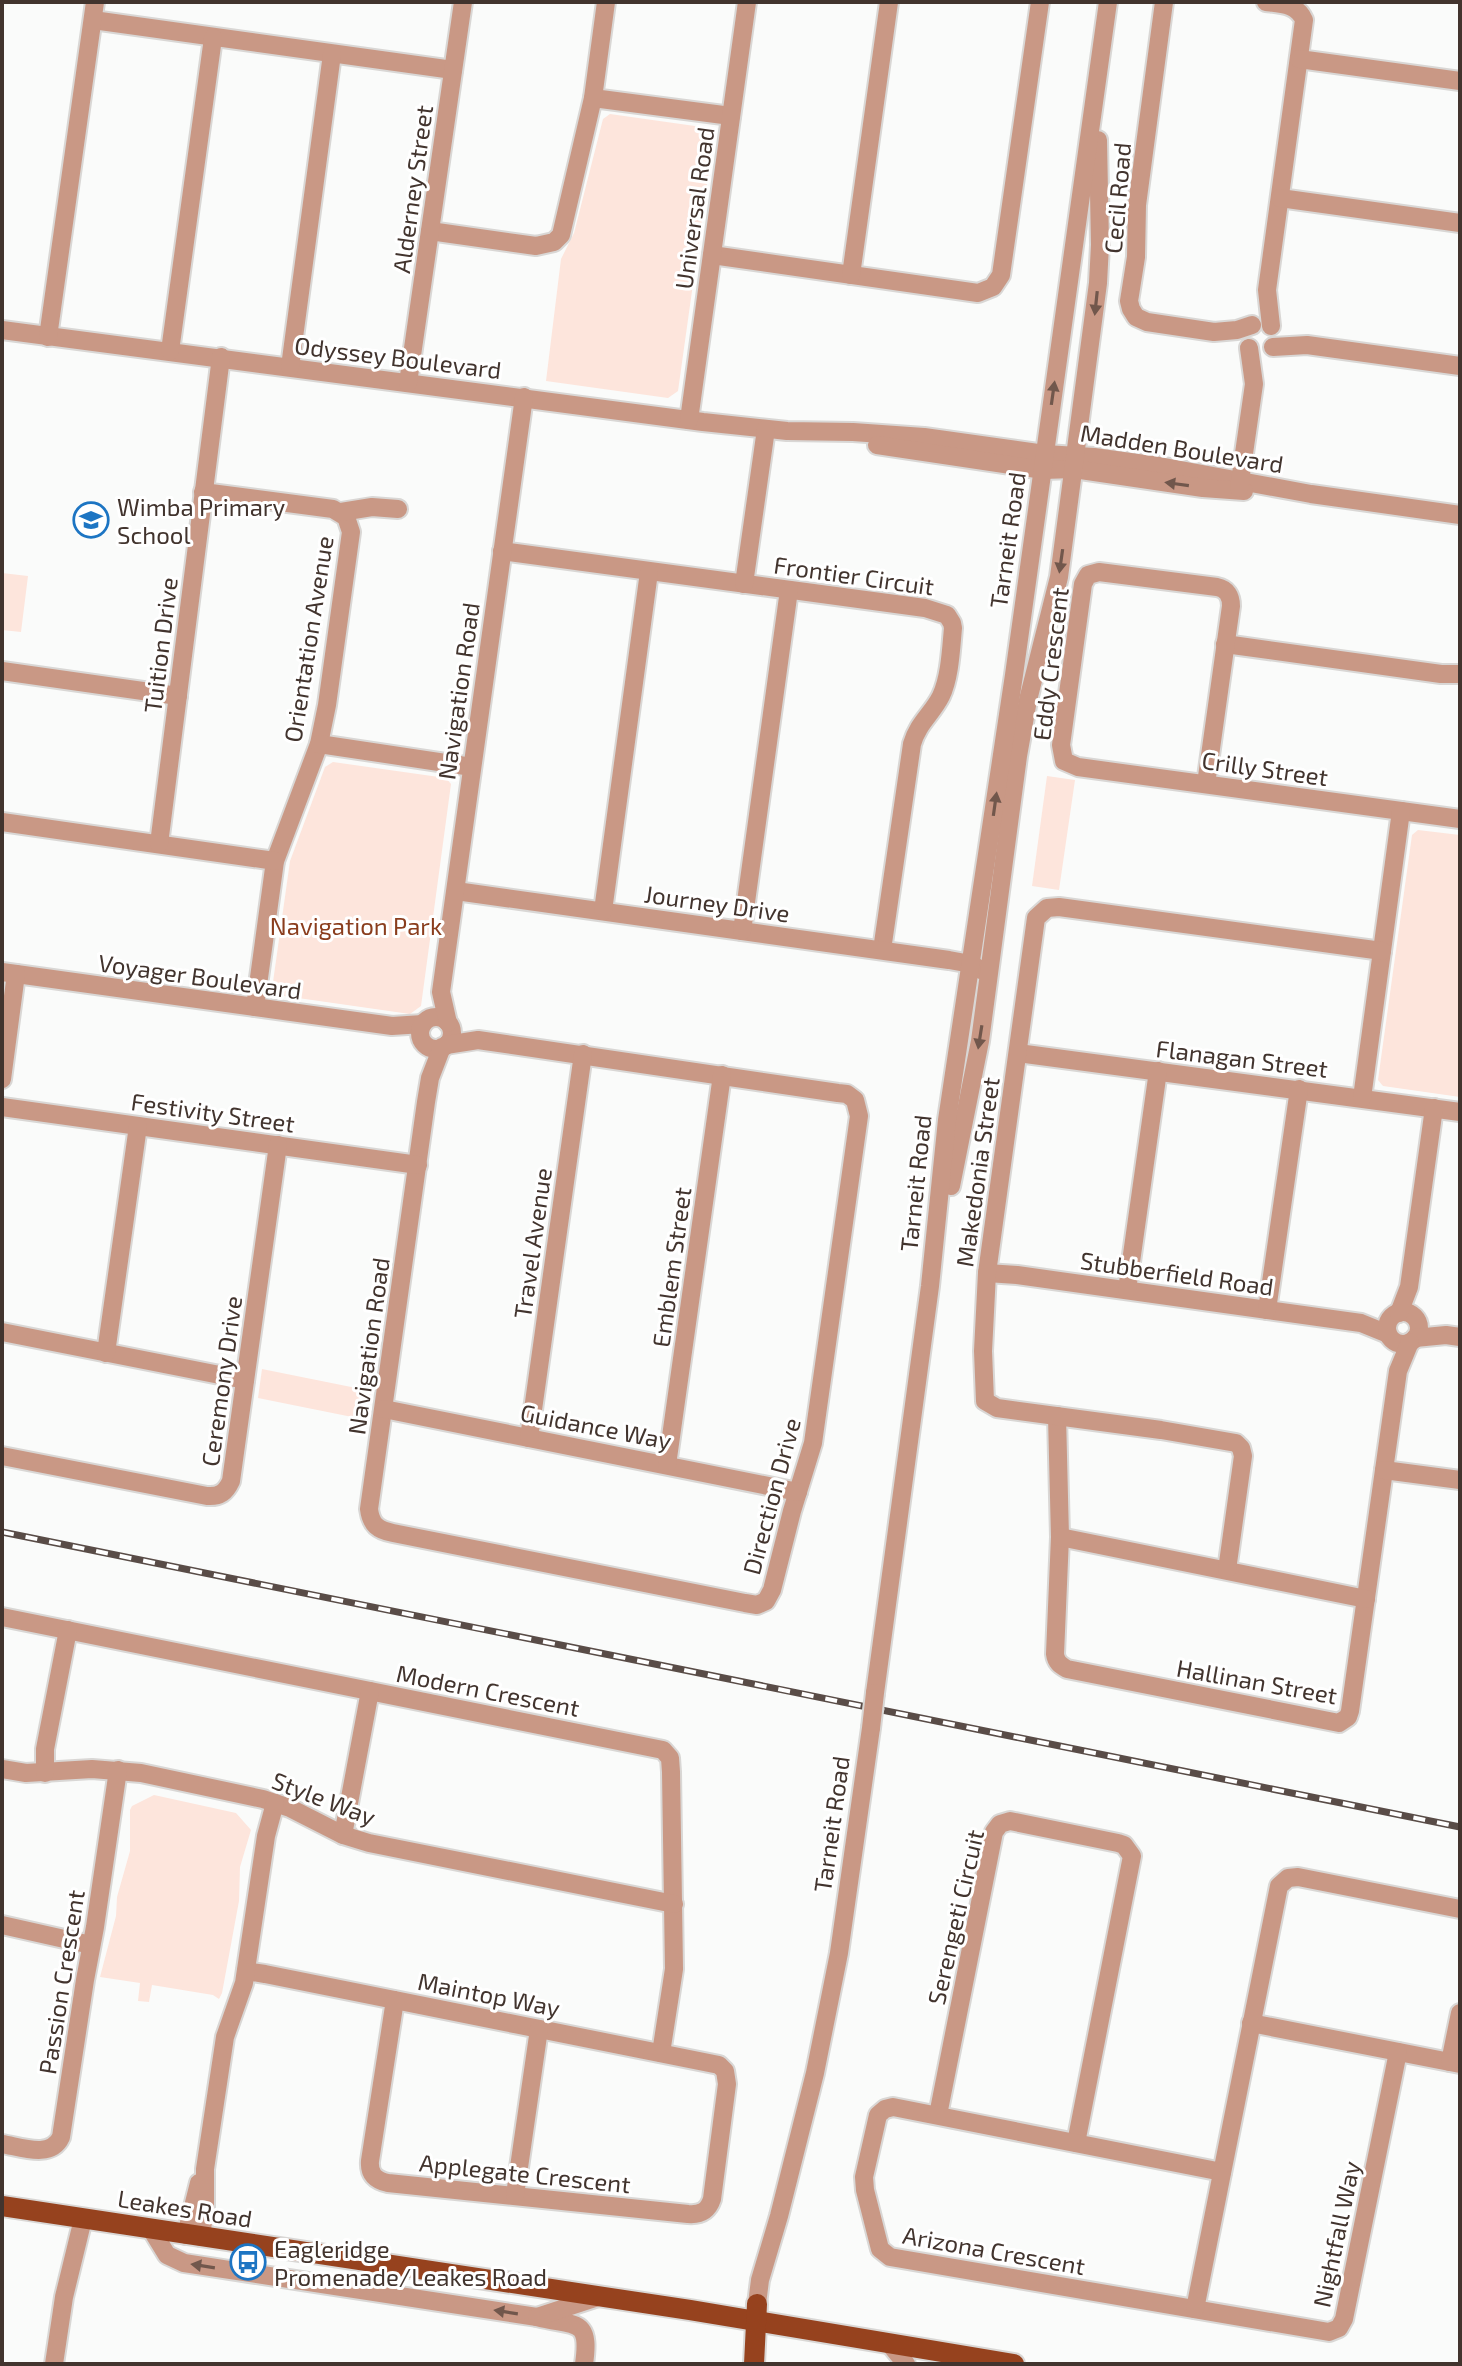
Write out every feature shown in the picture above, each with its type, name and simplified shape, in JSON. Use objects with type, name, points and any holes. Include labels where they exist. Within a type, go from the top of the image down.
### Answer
[{"type":"main road","name":"Leakes Road","points":[[2,2206],[598,2297],[756,2313],[889,2343],[1014,2364]]},
{"type":"main road","name":"Tarneit Road","points":[[754,2364],[756,2313]]},
{"type":"street","name":"Alderney Street","points":[[408,383],[463,2]]},
{"type":"street","points":[[430,231],[536,246],[554,242],[564,228],[593,98],[606,2]]},
{"type":"street","name":"Universal Road","points":[[689,420],[747,2]]},
{"type":"street","points":[[851,275],[889,2]]},
{"type":"street","points":[[712,255],[978,293],[993,287],[1001,275],[1040,2]]},
{"type":"street","points":[[932,1268],[971,1085],[1028,700],[1059,577],[1098,283],[1099,114],[1110,2]]},
{"type":"street","name":"Tarneit Road","points":[[756,2313],[760,2280],[815,2073],[839,1953],[932,1268],[947,1120],[1110,2]]},
{"type":"street","name":"Cecil Road","points":[[1164,2],[1137,205],[1136,257],[1129,301],[1133,313],[1140,320],[1214,332],[1237,330],[1307,345],[1460,366]]},
{"type":"street","points":[[1239,485],[1304,20],[1294,7],[1266,2]]},
{"type":"street","points":[[48,337],[94,11],[213,38],[453,70]]},
{"type":"street","points":[[170,351],[213,38]]},
{"type":"street","points":[[290,367],[332,54]]},
{"type":"street","points":[[1299,59],[1460,81]]},
{"type":"street","points":[[593,98],[731,116]]},
{"type":"street","points":[[1280,198],[1460,223]]},
{"type":"street","name":"Odyssey Boulevard","points":[[2,330],[766,429],[924,437],[1044,462]]},
{"type":"street","name":"Tuition Drive","points":[[159,844],[221,357]]},
{"type":"street","name":"Navigation Road","points":[[424,1022],[441,992],[524,397]]},
{"type":"street","points":[[744,584],[766,429]]},
{"type":"street","name":"Madden Boulevard","points":[[1044,462],[1075,462],[1189,486],[1239,485],[1460,515]]},
{"type":"street","name":"Orientation Avenue","points":[[203,492],[333,509],[346,517],[351,532],[327,705],[319,744],[275,861],[255,1007]]},
{"type":"street","name":"Orientation Avenue","points":[[341,512],[372,507],[398,509]]},
{"type":"street","name":"Frontier Circuit","points":[[502,551],[936,610],[947,615],[952,623],[945,686],[937,703],[920,724],[910,751],[882,950]]},
{"type":"street","points":[[603,911],[649,572]]},
{"type":"street","name":"Eddy Crescent","points":[[1064,761],[1061,745],[1083,584],[1088,575],[1099,572],[1223,589],[1231,603],[1206,784]]},
{"type":"street","points":[[742,931],[789,590]]},
{"type":"street","points":[[1225,644],[1441,674],[1460,674]]},
{"type":"street","points":[[2,671],[178,696]]},
{"type":"street","points":[[319,744],[472,767]]},
{"type":"street","name":"Crilly Street","points":[[1064,761],[1078,767],[1460,819]]},
{"type":"street","points":[[1362,1098],[1401,811]]},
{"type":"street","points":[[971,964],[982,961],[985,955],[996,871],[1010,814]]},
{"type":"street","points":[[2,822],[275,861]]},
{"type":"street","name":"Journey Drive","points":[[456,891],[971,964]]},
{"type":"street","name":"Makedonia Street","points":[[1227,1570],[1243,1456],[1236,1443],[997,1408],[985,1401],[983,1351],[987,1273],[1035,924],[1039,914],[1047,908],[1059,907],[1382,951]]},
{"type":"street","points":[[971,964],[980,968],[986,990]]},
{"type":"street","points":[[2,1079],[9,973]]},
{"type":"street","name":"Voyager Boulevard","points":[[9,973],[392,1026],[424,1022]]},
{"type":"street","name":"Navigation Road","points":[[441,992],[449,1024]]},
{"type":"street","points":[[478,1040],[437,1017],[424,1022],[420,1035],[434,1045],[478,1040],[722,1075]]},
{"type":"street","points":[[434,1045],[452,1034],[449,1024]]},
{"type":"street","name":"Voyager Boulevard","points":[[392,1026],[434,1045]]},
{"type":"street","name":"Navigation Road","points":[[374,1526],[369,1509],[434,1045]]},
{"type":"street","name":"Flanagan Street","points":[[1018,1053],[1460,1112]]},
{"type":"street","name":"Travel Avenue","points":[[529,1438],[583,1054]]},
{"type":"street","points":[[1127,1290],[1158,1071]]},
{"type":"street","name":"Direction Drive","points":[[374,1526],[386,1532],[757,1605],[766,1601],[813,1443],[859,1116],[855,1100],[847,1094],[722,1075]]},
{"type":"street","name":"Emblem Street","points":[[667,1465],[722,1075]]},
{"type":"street","points":[[1267,1310],[1299,1089]]},
{"type":"street","name":"Festivity Street","points":[[2,1107],[418,1165]]},
{"type":"street","points":[[1434,1108],[1403,1328],[1453,1336]]},
{"type":"street","points":[[106,1353],[138,1126]]},
{"type":"street","name":"Ceremony Drive","points":[[2,1456],[215,1497],[227,1490],[231,1481],[278,1145]]},
{"type":"street","name":"Stubberfield Road","points":[[987,1273],[1403,1328]]},
{"type":"street","name":"Hallinan Street","points":[[1057,1416],[1060,1537],[1055,1654],[1060,1666],[1339,1723],[1348,1717],[1350,1711],[1403,1328]]},
{"type":"street","points":[[2,1332],[245,1380]]},
{"type":"street","name":"Guidance Way","points":[[384,1409],[798,1492]]},
{"type":"street","points":[[1384,1470],[1460,1480]]},
{"type":"street","points":[[1060,1537],[1366,1599]]},
{"type":"street","name":"Modern Crescent","points":[[2,1617],[663,1750],[671,1766],[674,1969],[661,2053]]},
{"type":"street","points":[[45,1773],[45,1749],[68,1630]]},
{"type":"street","points":[[343,1835],[370,1691]]},
{"type":"street","name":"Style Way","points":[[2,1769],[26,1773],[118,1770],[249,1795],[301,1813],[343,1835],[369,1843],[674,1904]]},
{"type":"street","name":"Passion Crescent","points":[[2,2144],[46,2150],[56,2146],[60,2140],[118,1770]]},
{"type":"street","points":[[193,2236],[196,2193],[205,2169],[225,2037],[246,1971],[266,1836],[275,1803]]},
{"type":"street","name":"Serengeti Circuit","points":[[938,2115],[994,1832],[1004,1822],[1041,1827],[1118,1843],[1124,1845],[1132,1856],[1076,2143]]},
{"type":"street","points":[[1195,2309],[1281,1883],[1298,1877],[1460,1909]]},
{"type":"street","points":[[2,1925],[91,1945]]},
{"type":"street","name":"Maintop Way","points":[[246,1971],[661,2053],[722,2068]]},
{"type":"street","name":"Applegate Crescent","points":[[395,2000],[370,2161],[371,2174],[379,2181],[388,2183],[702,2213],[710,2204],[714,2184],[727,2084],[727,2075],[722,2068]]},
{"type":"street","points":[[1251,2023],[1455,2063],[1460,2013]]},
{"type":"street","points":[[515,2195],[539,2029]]},
{"type":"street","name":"Nightfall Way","points":[[1195,2309],[1325,2331],[1335,2330],[1342,2324],[1398,2052]]},
{"type":"street","name":"Arizona Crescent","points":[[938,2115],[897,2107],[881,2111],[876,2120],[864,2177],[880,2249],[886,2255],[902,2261],[1195,2309]]},
{"type":"street","points":[[938,2115],[1222,2172]]},
{"type":"street","points":[[54,2364],[64,2297],[64,2260],[76,2218]]},
{"type":"street","points":[[151,2229],[167,2255],[184,2263],[573,2324],[582,2329],[587,2339],[584,2364]]},
{"type":"street","name":"Leakes Road","points":[[537,2317],[598,2297]]},
{"type":"street","points":[[889,2343],[906,2364]]},
{"type":"green space","points":[[610,114],[709,128],[714,134],[678,391],[668,398],[546,381],[561,259],[574,233],[603,119]]},
{"type":"green space","points":[[2,573],[28,576],[21,632],[2,630]]},
{"type":"green space","name":"Navigation Park","points":[[333,762],[446,778],[451,784],[421,1006],[410,1014],[277,995],[272,989],[290,861],[325,767]]},
{"type":"green space","points":[[1047,776],[1075,780],[1059,890],[1032,886]]},
{"type":"green space","points":[[1418,830],[1460,835],[1460,1097],[1383,1086],[1378,1080],[1412,835]]},
{"type":"green space","points":[[262,1369],[371,1391],[367,1420],[258,1398]]},
{"type":"green space","points":[[154,1795],[236,1813],[251,1830],[240,1867],[239,1901],[219,1999],[213,1995],[152,1985],[149,2002],[138,2001],[140,1983],[100,1977],[130,1851],[130,1810]]},
{"type":"railway","points":[[2,1532],[1460,1827]]},
{"type":"place","name":"Wimba Primary School","points":[[91,520]]},
{"type":"place","name":"Eagleridge Promenade/Leakes Road","points":[[248,2262]]}]
